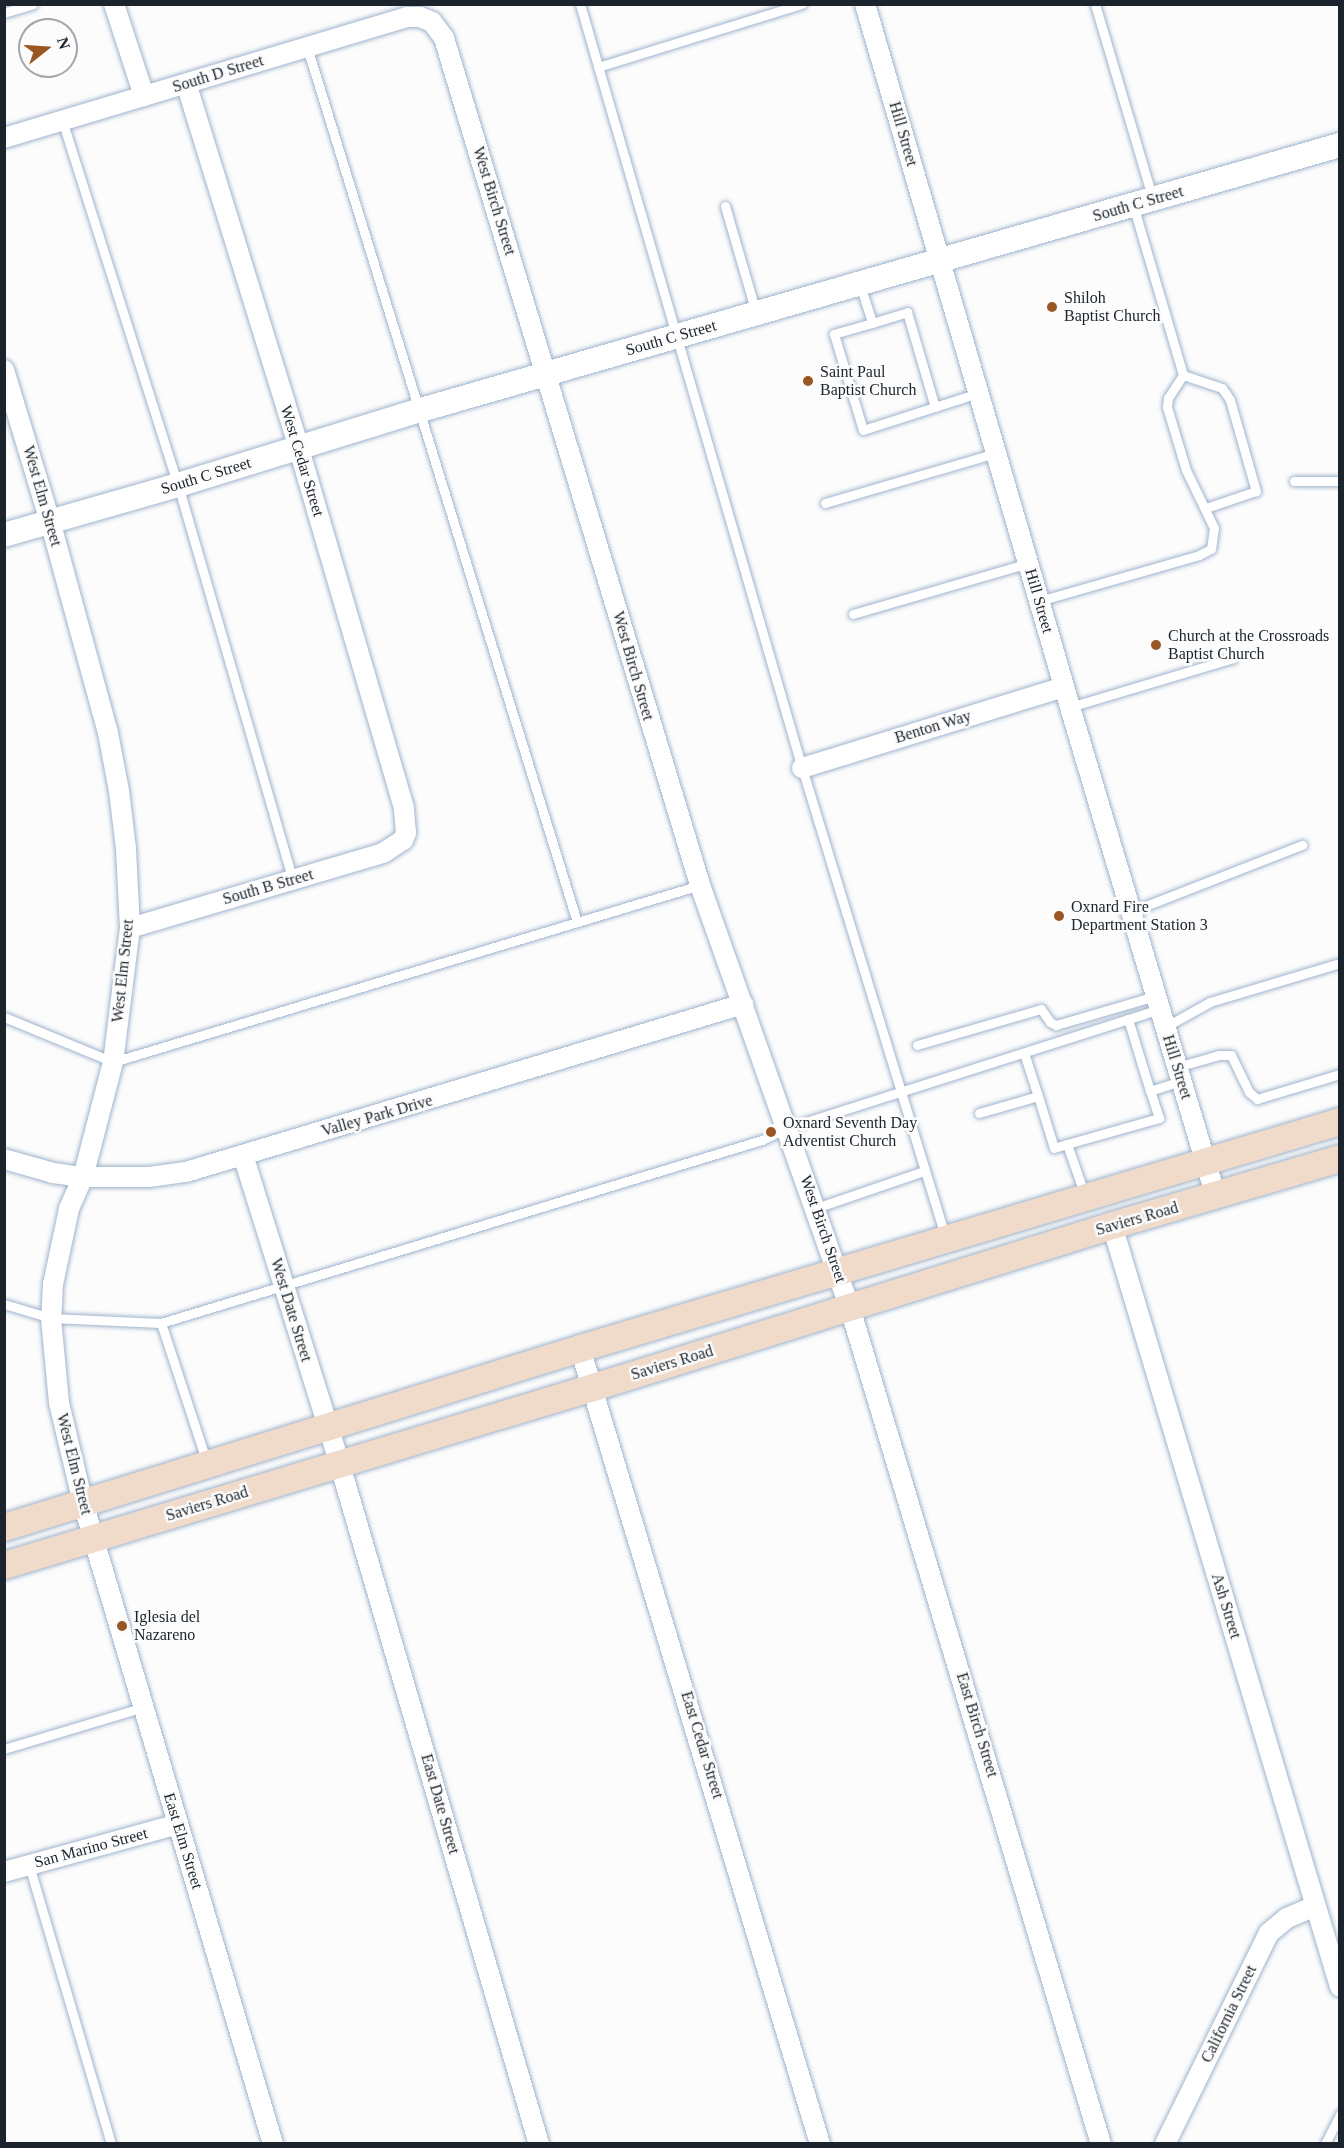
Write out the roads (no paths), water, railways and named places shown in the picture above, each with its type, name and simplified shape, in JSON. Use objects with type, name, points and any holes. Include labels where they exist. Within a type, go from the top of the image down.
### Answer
[{"type":"main road","points":[[4,1527],[580,1348],[1340,1121]]},
{"type":"main road","name":"Saviers Road","points":[[4,1565],[340,1465],[1112,1225],[1216,1197],[1340,1158]]},
{"type":"street","points":[[114,4],[144,96]]},
{"type":"street","name":"Hill Street","points":[[865,4],[1130,912],[1216,1197]]},
{"type":"street","name":"South D Street","points":[[4,138],[408,17],[420,17],[432,22]]},
{"type":"street","name":"West Birch Street","points":[[432,22],[444,38],[548,374],[645,708],[700,885],[850,1308]]},
{"type":"street","name":"West Cedar Street","points":[[186,84],[299,448],[404,808],[406,822],[403,840]]},
{"type":"street","name":"South C Street","points":[[4,535],[178,485],[421,410],[1340,145]]},
{"type":"street","name":"West Elm Street","points":[[4,370],[50,522],[108,733],[119,791],[126,849],[130,928],[113,1062],[83,1177],[69,1209],[53,1284],[51,1318],[58,1403],[94,1538]]},
{"type":"street","name":"Benton Way","points":[[802,768],[1064,687]]},
{"type":"street","name":"South B Street","points":[[130,928],[383,853],[403,840]]},
{"type":"street","name":"Valley Park Drive","points":[[4,1159],[53,1173],[83,1177],[149,1177],[186,1172],[743,1004]]},
{"type":"street","name":"West Date Street","points":[[243,1155],[340,1465]]},
{"type":"street","name":"Ash Street","points":[[1112,1225],[1340,1987]]},
{"type":"street","name":"East Birch Street","points":[[850,1308],[1101,2144]]},
{"type":"street","name":"East Cedar Street","points":[[580,1348],[820,2144]]},
{"type":"street","name":"East Date Street","points":[[340,1465],[539,2144]]},
{"type":"street","name":"East Elm Street","points":[[94,1538],[273,2144]]},
{"type":"street","name":"San Marino Street","points":[[4,1872],[178,1824]]},
{"type":"street","name":"California Street","points":[[1165,2144],[1269,1933],[1287,1918],[1315,1906]]},
{"type":"lane","points":[[4,13],[33,4]]},
{"type":"lane","points":[[580,4],[802,768],[946,1240]]},
{"type":"lane","points":[[598,68],[802,4]]},
{"type":"lane","points":[[1039,601],[1199,555],[1210,549],[1213,544],[1214,528],[1186,470],[1167,407],[1168,398],[1183,375],[1095,4]]},
{"type":"lane","points":[[307,47],[421,410],[577,922]]},
{"type":"lane","points":[[62,120],[178,485],[293,880]]},
{"type":"lane","points":[[725,206],[756,314]]},
{"type":"lane","points":[[860,285],[872,323]]},
{"type":"lane","points":[[935,407],[907,312],[834,334],[863,430],[935,407],[978,393]]},
{"type":"lane","points":[[1183,375],[1222,388],[1230,400],[1256,491],[1206,508]]},
{"type":"lane","points":[[825,503],[996,453]]},
{"type":"lane","points":[[1294,482],[1340,481]]},
{"type":"lane","points":[[853,614],[1028,563]]},
{"type":"lane","points":[[1070,707],[1233,658]]},
{"type":"lane","points":[[1130,912],[1302,845]]},
{"type":"lane","points":[[4,1017],[113,1062],[700,885]]},
{"type":"lane","points":[[917,1045],[1041,1009],[1050,1022],[1056,1025],[1210,1002],[1340,963]]},
{"type":"lane","points":[[4,1304],[51,1318],[161,1323],[762,1140],[788,1128],[899,1092],[1128,1019],[1160,1011]]},
{"type":"lane","points":[[1024,1053],[1054,1148],[1159,1118],[1128,1019]]},
{"type":"lane","points":[[1150,1091],[1219,1055],[1231,1055],[1249,1092],[1257,1099],[1340,1074]]},
{"type":"lane","points":[[979,1113],[1038,1096]]},
{"type":"lane","points":[[1067,1144],[1085,1198]]},
{"type":"lane","points":[[816,1208],[924,1171]]},
{"type":"lane","points":[[161,1323],[207,1465]]},
{"type":"lane","points":[[4,1749],[144,1707]]},
{"type":"lane","points":[[29,1865],[111,2144]]},
{"type":"lane","points":[[1328,2142],[1340,2114]]},
{"type":"place","name":"Shiloh Baptist Church","points":[[1052,307]]},
{"type":"place","name":"Saint Paul Baptist Church","points":[[808,381]]},
{"type":"place","name":"Church at the Crossroads Baptist Church","points":[[1156,645]]},
{"type":"place","name":"Oxnard Fire Department Station 3","points":[[1059,916]]},
{"type":"place","name":"Oxnard Seventh Day Adventist Church","points":[[771,1132]]},
{"type":"place","name":"Iglesia del Nazareno","points":[[122,1626]]}]
